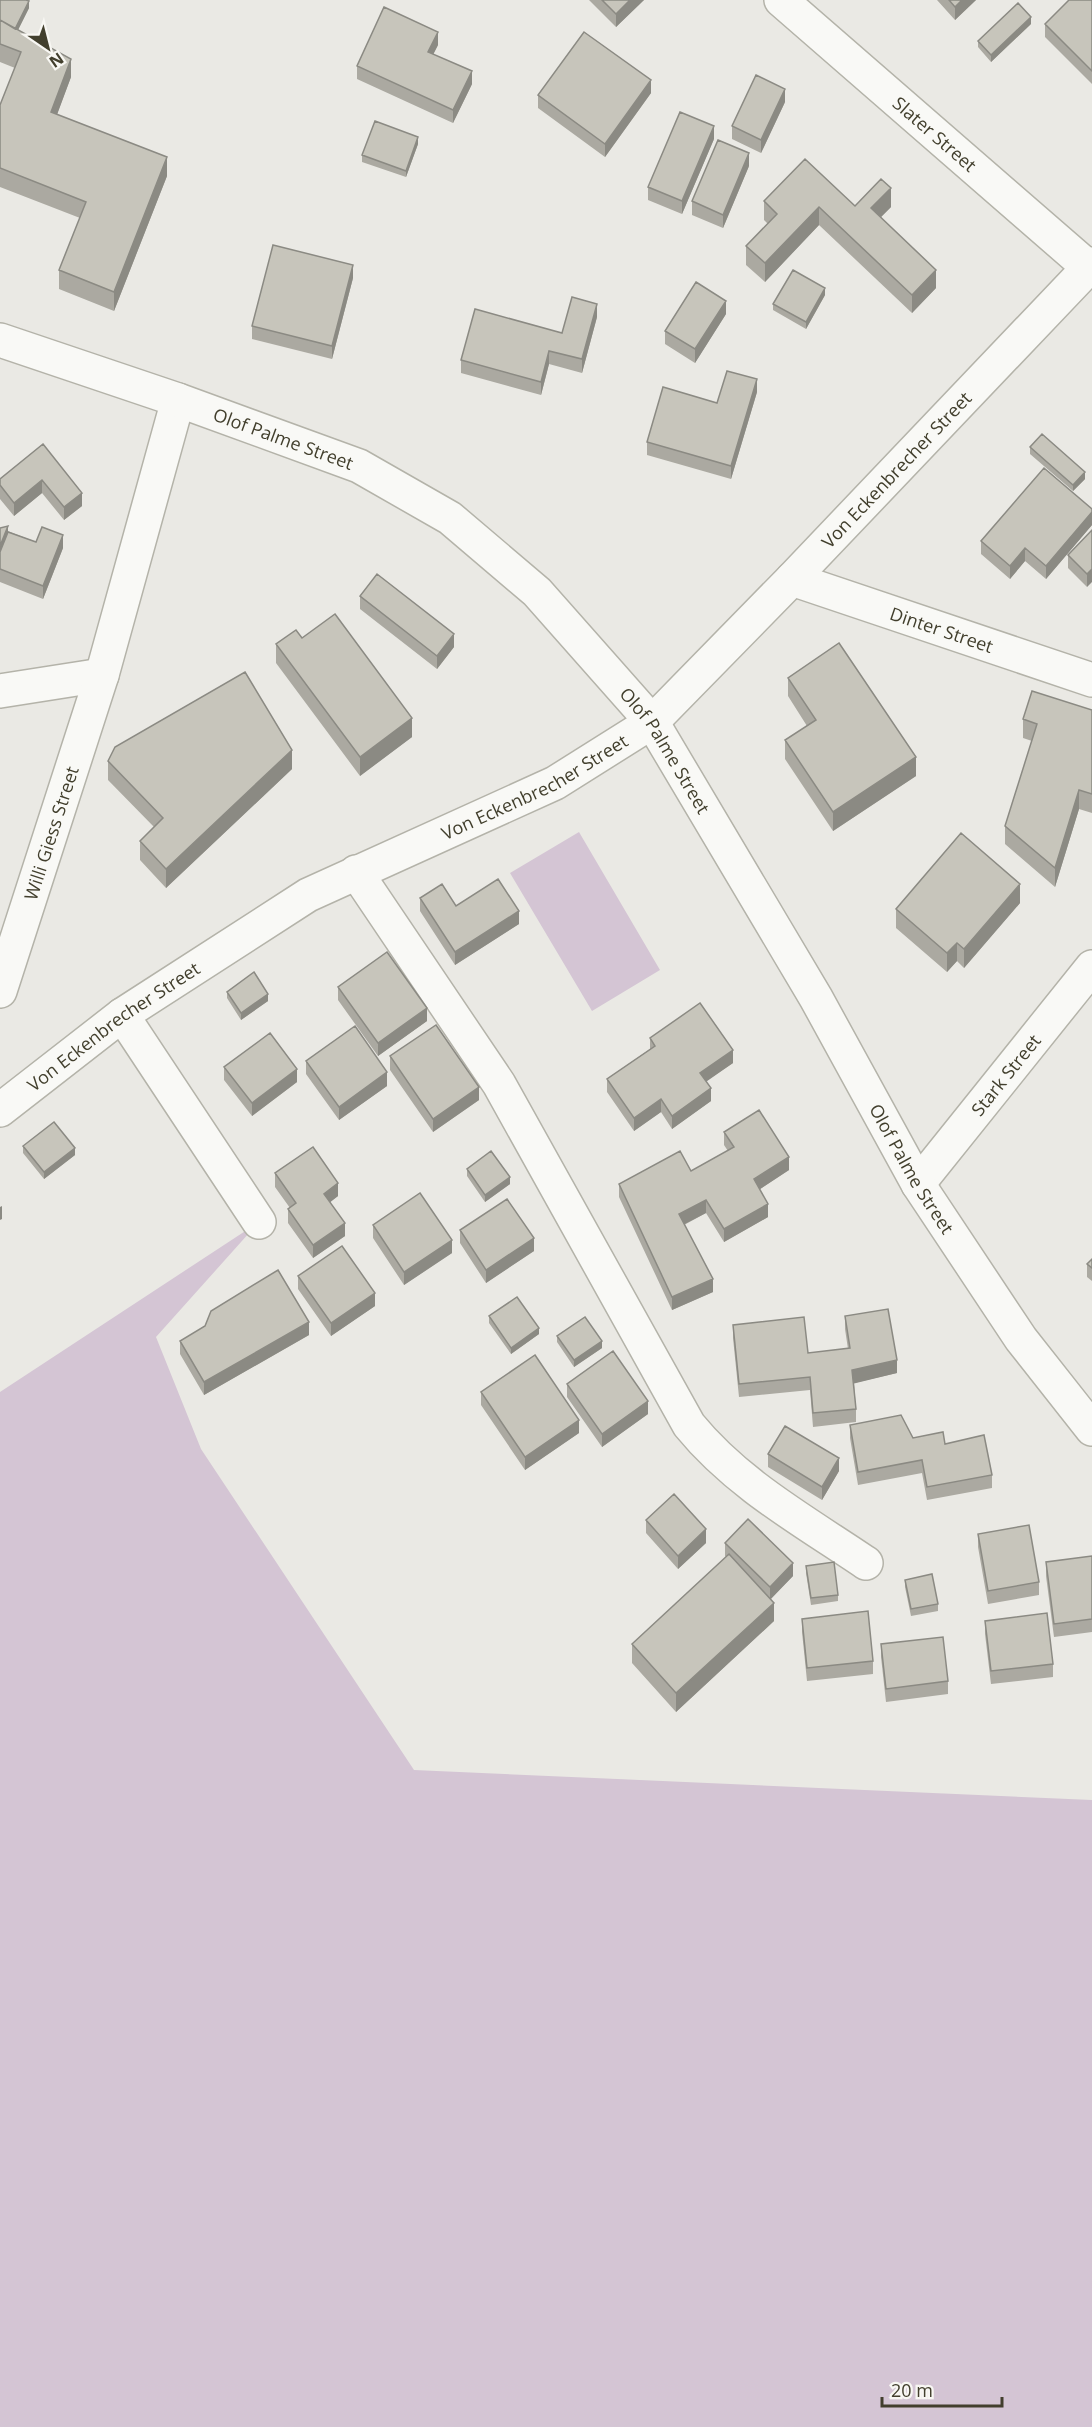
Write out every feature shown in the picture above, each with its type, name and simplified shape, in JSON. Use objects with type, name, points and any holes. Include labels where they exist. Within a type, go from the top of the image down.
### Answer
[{"type":"street","name":"Slater Street","points":[[781,0],[1090,265]]},
{"type":"street","name":"Von Eckenbrecher Street","points":[[0,1110],[122,1015],[308,896],[356,872],[555,783],[651,722],[792,579],[1090,265]]},
{"type":"street","name":"Olof Palme Street","points":[[0,340],[178,400],[359,466],[450,518],[537,592],[651,722],[816,998],[918,1184],[1021,1339],[1092,1429]]},
{"type":"street","name":"Willi Giess Street","points":[[0,991],[102,675],[178,400]]},
{"type":"street","name":"Dinter Street","points":[[792,579],[1092,680]]},
{"type":"street","points":[[0,691],[102,675]]},
{"type":"street","points":[[356,872],[499,1084],[689,1425],[709,1450],[740,1478],[866,1563]]},
{"type":"street","name":"Stark Street","points":[[918,1184],[1092,967]]},
{"type":"street","points":[[122,1015],[259,1222]]},
{"type":"shaded area","points":[[579,832],[660,970],[592,1011],[510,873]]},
{"type":"shaded area","points":[[259,1222],[156,1337],[201,1449],[414,1770],[1092,1800],[1092,2427],[0,2427],[0,1392]]},
{"type":"building","points":[[0,0],[29,1],[15,29],[0,20]]},
{"type":"building","points":[[602,0],[630,0],[616,14]]},
{"type":"building","points":[[949,0],[962,0],[955,7]]},
{"type":"building","points":[[1069,0],[1092,0],[1092,71],[1045,24]]},
{"type":"building","points":[[1018,3],[1031,17],[991,55],[978,41]]},
{"type":"building","points":[[384,7],[438,32],[428,52],[472,71],[453,110],[357,66]]},
{"type":"building","points":[[0,20],[71,59],[51,112],[167,157],[114,292],[59,270],[86,202],[0,168],[0,105],[21,52],[0,44]]},
{"type":"building","points":[[584,32],[651,80],[605,144],[538,95]]},
{"type":"building","points":[[756,75],[785,89],[761,140],[732,126]]},
{"type":"building","points":[[680,112],[714,126],[682,201],[648,187]]},
{"type":"building","points":[[375,121],[418,137],[406,171],[362,155]]},
{"type":"building","points":[[718,140],[749,153],[723,215],[692,201]]},
{"type":"building","points":[[805,159],[855,206],[881,179],[891,188],[871,208],[936,270],[912,295],[819,207],[765,263],[746,246],[777,214],[764,201]]},
{"type":"building","points":[[273,245],[353,265],[332,346],[252,326]]},
{"type":"building","points":[[793,270],[825,288],[806,322],[773,304]]},
{"type":"building","points":[[696,282],[726,301],[695,349],[665,331]]},
{"type":"building","points":[[572,297],[597,304],[582,359],[549,351],[541,382],[461,360],[475,309],[562,333]]},
{"type":"building","points":[[727,371],[757,379],[731,466],[647,442],[663,387],[717,403]]},
{"type":"building","points":[[1042,434],[1085,472],[1073,485],[1030,447]]},
{"type":"building","points":[[43,444],[82,493],[64,507],[42,480],[14,503],[0,485],[0,479]]},
{"type":"building","points":[[1044,468],[1092,509],[1092,512],[1046,566],[1025,548],[1010,566],[981,541]]},
{"type":"building","points":[[8,526],[0,546],[0,528]]},
{"type":"building","points":[[42,527],[63,535],[43,586],[0,569],[0,552],[8,532],[36,542]]},
{"type":"building","points":[[1092,530],[1092,569],[1087,574],[1068,555]]},
{"type":"building","points":[[377,574],[454,634],[437,656],[360,596]]},
{"type":"building","points":[[335,614],[412,718],[360,757],[276,644],[296,630],[302,638]]},
{"type":"building","points":[[839,643],[916,757],[833,812],[785,740],[816,720],[788,678]]},
{"type":"building","points":[[245,672],[292,750],[166,869],[140,841],[163,818],[108,761],[115,747]]},
{"type":"building","points":[[1032,691],[1092,710],[1092,794],[1079,790],[1055,868],[1005,826],[1037,724],[1023,719]]},
{"type":"building","points":[[961,833],[1020,884],[964,949],[957,943],[947,953],[896,909]]},
{"type":"building","points":[[498,879],[519,911],[455,952],[420,898],[442,884],[456,906]]},
{"type":"building","points":[[387,952],[427,1008],[378,1043],[338,987]]},
{"type":"building","points":[[254,972],[268,994],[241,1013],[227,992]]},
{"type":"building","points":[[700,1003],[733,1050],[700,1073],[711,1088],[672,1116],[661,1099],[634,1118],[607,1079],[655,1046],[650,1038]]},
{"type":"building","points":[[436,1025],[479,1087],[433,1119],[390,1056]]},
{"type":"building","points":[[355,1026],[387,1072],[339,1107],[306,1061]]},
{"type":"building","points":[[270,1033],[297,1069],[252,1103],[224,1067]]},
{"type":"building","points":[[759,1110],[789,1157],[754,1179],[768,1204],[724,1229],[706,1200],[679,1214],[713,1279],[672,1297],[619,1184],[680,1151],[691,1171],[734,1147],[724,1132]]},
{"type":"building","points":[[54,1122],[75,1148],[44,1172],[23,1146]]},
{"type":"building","points":[[313,1147],[338,1183],[324,1194],[345,1223],[313,1245],[288,1209],[296,1203],[275,1173]]},
{"type":"building","points":[[491,1151],[510,1177],[485,1195],[467,1169]]},
{"type":"building","points":[[420,1193],[452,1240],[404,1272],[373,1225]]},
{"type":"building","points":[[507,1199],[534,1238],[486,1270],[460,1230]]},
{"type":"building","points":[[342,1246],[375,1293],[331,1323],[298,1276]]},
{"type":"building","points":[[278,1270],[309,1322],[204,1382],[180,1341],[205,1326],[211,1311]]},
{"type":"building","points":[[517,1297],[539,1328],[511,1348],[489,1316]]},
{"type":"building","points":[[888,1309],[897,1360],[852,1370],[856,1409],[813,1413],[810,1377],[739,1384],[733,1325],[804,1317],[808,1353],[850,1348],[845,1316]]},
{"type":"building","points":[[585,1317],[602,1341],[574,1360],[557,1336]]},
{"type":"building","points":[[613,1351],[648,1401],[602,1434],[567,1384]]},
{"type":"building","points":[[535,1355],[579,1420],[525,1457],[481,1392]]},
{"type":"building","points":[[901,1415],[913,1438],[943,1432],[945,1444],[984,1435],[992,1475],[927,1487],[922,1460],[858,1472],[850,1425]]},
{"type":"building","points":[[785,1426],[839,1458],[822,1487],[768,1454]]},
{"type":"building","points":[[674,1494],[706,1529],[678,1556],[646,1520]]},
{"type":"building","points":[[748,1519],[793,1563],[770,1587],[725,1543]]},
{"type":"building","points":[[1029,1525],[1039,1582],[988,1591],[978,1534]]},
{"type":"building","points":[[729,1554],[774,1603],[676,1693],[632,1644]]},
{"type":"building","points":[[1092,1556],[1092,1619],[1054,1624],[1046,1562]]},
{"type":"building","points":[[834,1562],[838,1595],[811,1598],[806,1566]]},
{"type":"building","points":[[932,1574],[938,1604],[911,1609],[905,1580]]},
{"type":"building","points":[[868,1611],[873,1661],[807,1668],[802,1619]]},
{"type":"building","points":[[1047,1613],[1053,1664],[991,1671],[985,1621]]},
{"type":"building","points":[[943,1637],[948,1681],[886,1689],[881,1644]]}]
